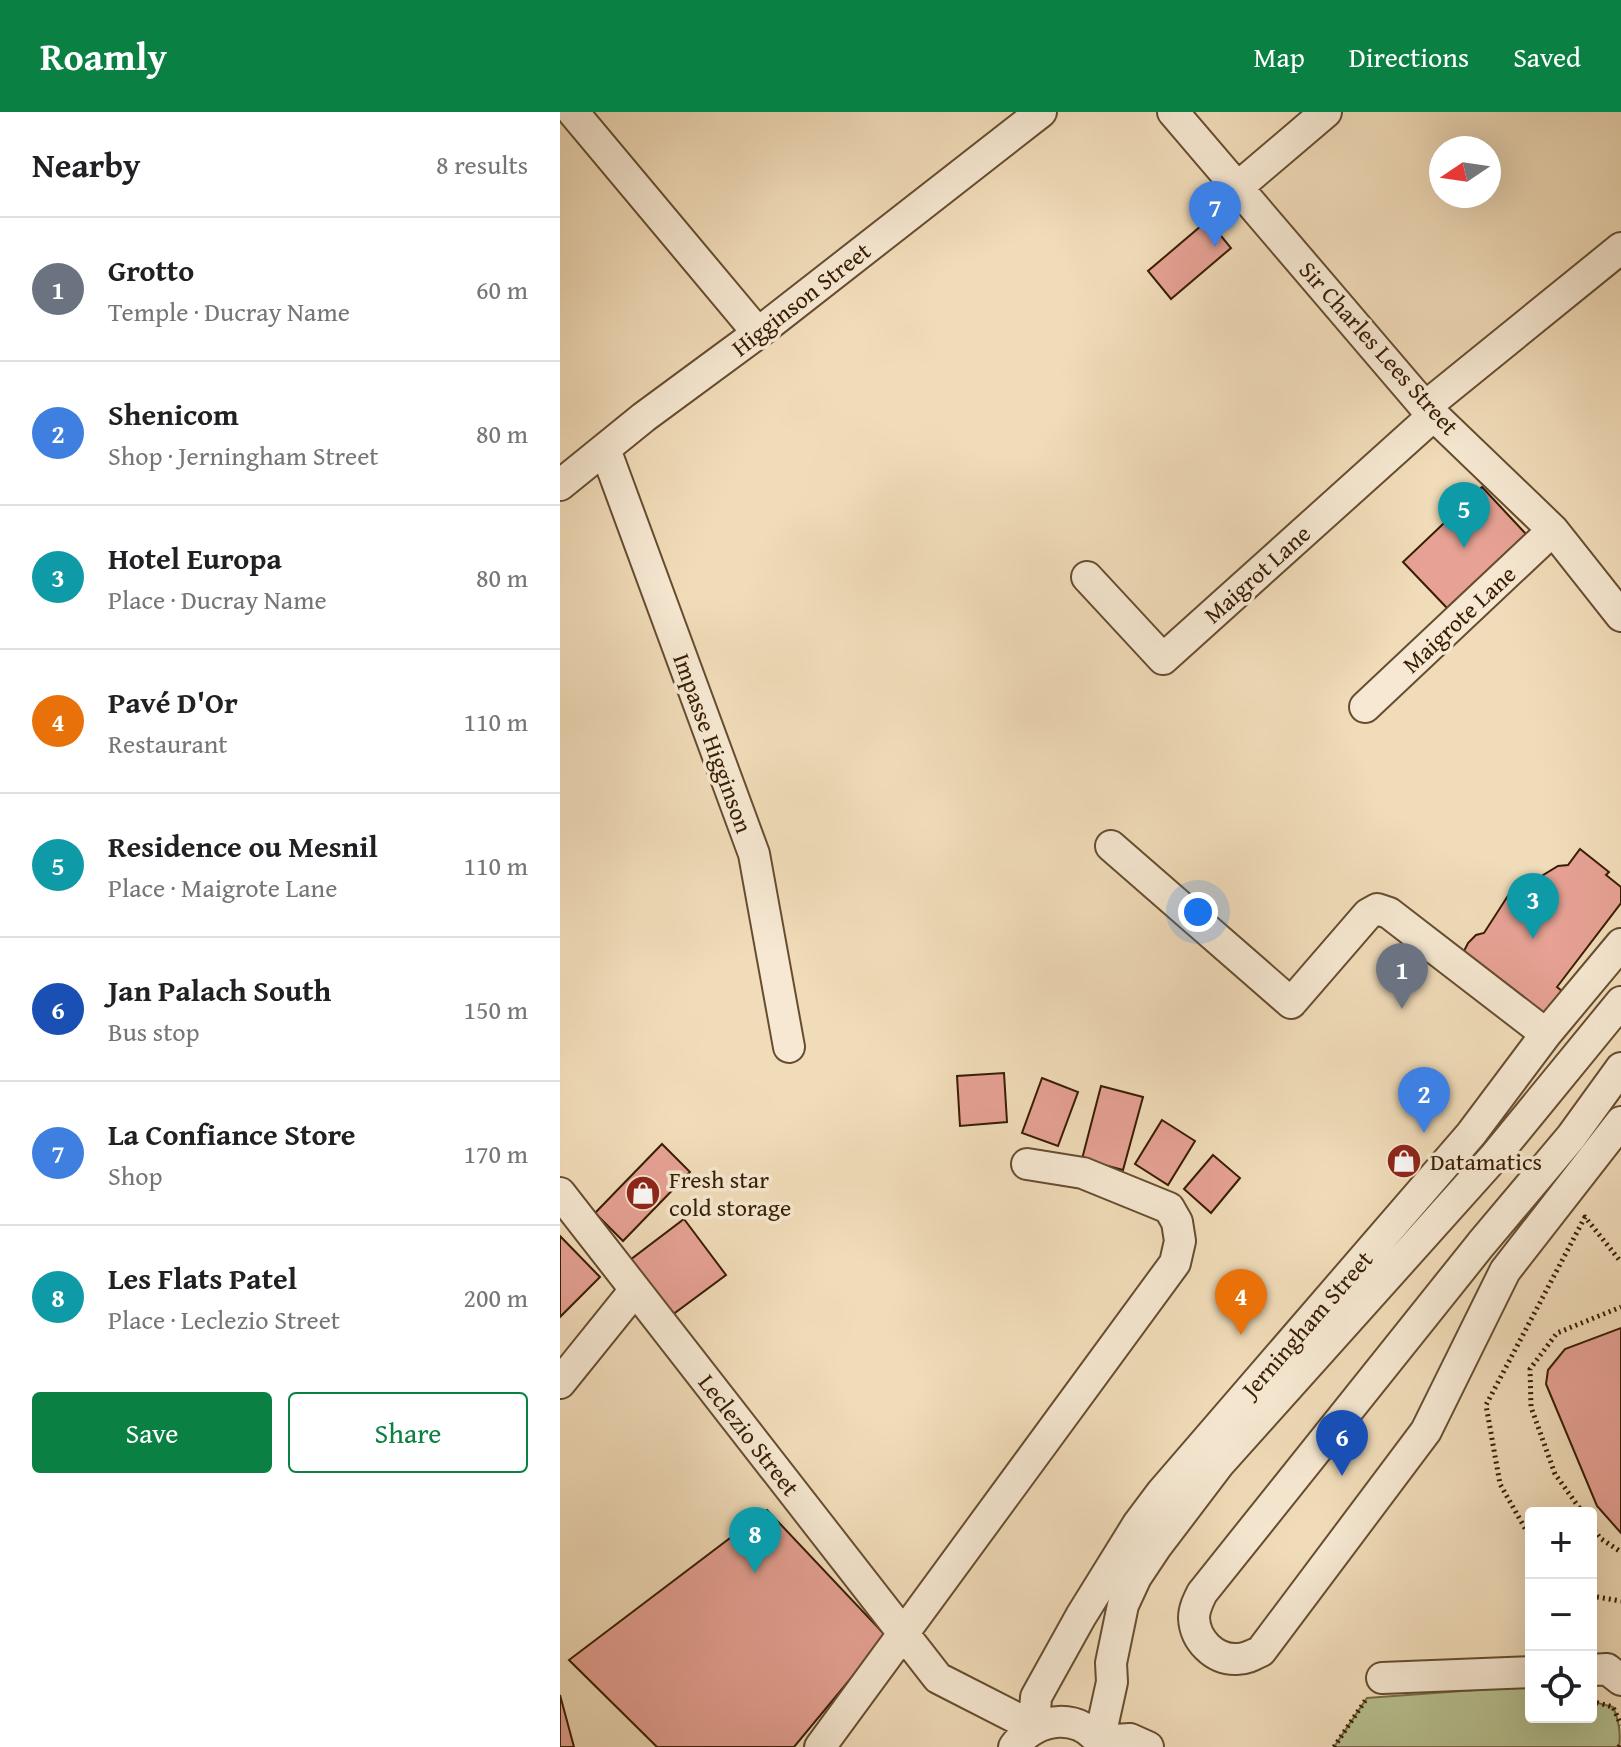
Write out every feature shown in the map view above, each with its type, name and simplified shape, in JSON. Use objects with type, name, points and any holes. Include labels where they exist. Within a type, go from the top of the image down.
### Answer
[{"type":"street","points":[[573,112],[758,333]]},
{"type":"street","name":"Higginson Street","points":[[560,485],[1041,112]]},
{"type":"street","name":"Sir Charles Lees Street","points":[[1173,112],[1430,411],[1553,530],[1621,616]]},
{"type":"street","points":[[1238,187],[1326,112]]},
{"type":"street","points":[[1430,411],[1621,248]]},
{"type":"street","name":"Maigrot Lane","points":[[1087,577],[1163,659],[1430,411]]},
{"type":"street","name":"Impasse Higginson","points":[[605,449],[754,854],[789,1047]]},
{"type":"street","name":"Maigrote Lane","points":[[1365,707],[1553,530]]},
{"type":"street","points":[[1111,846],[1291,1003],[1368,914],[1377,909],[1389,913],[1546,1034]]},
{"type":"street","name":"Jerningham Street","points":[[1024,1737],[1036,1697],[1081,1616],[1138,1524],[1162,1492],[1471,1134],[1546,1034],[1621,944]]},
{"type":"street","name":"Jerningham Street","points":[[1101,1744],[1112,1682],[1111,1663],[1123,1605],[1136,1577],[1156,1547],[1219,1464],[1495,1156],[1621,1002]]},
{"type":"street","points":[[1621,1068],[1571,1137],[1471,1256],[1202,1593],[1194,1618],[1203,1642],[1212,1651],[1237,1659],[1261,1651],[1426,1431],[1505,1271],[1621,1122]]},
{"type":"street","points":[[820,1747],[1175,1263],[1180,1241],[1177,1222],[1169,1208],[1083,1173],[1027,1164]]},
{"type":"street","name":"Leclezio Street","points":[[560,1193],[938,1678],[1024,1737]]},
{"type":"street","points":[[560,1383],[635,1290]]},
{"type":"street","points":[[1597,1670],[1607,1669],[1621,1680]]},
{"type":"street","points":[[1382,1678],[1525,1672]]},
{"type":"street","points":[[1024,1737],[1051,1722],[1069,1722],[1086,1729],[1101,1744],[1130,1739],[1148,1747]]},
{"type":"path","points":[[1525,1528],[1500,1484],[1486,1405],[1585,1217],[1621,1262]]},
{"type":"path","points":[[1579,1507],[1555,1474],[1540,1434],[1531,1407],[1530,1369],[1557,1333],[1621,1307]]},
{"type":"path","points":[[1597,1534],[1621,1552]]},
{"type":"path","points":[[1597,1597],[1621,1601]]},
{"type":"path","points":[[1597,1703],[1613,1707],[1621,1725]]},
{"type":"green space","points":[[1525,1686],[1525,1723],[1597,1723],[1597,1703],[1613,1707],[1619,1727],[1619,1747],[1334,1747],[1367,1698]]},
{"type":"building","points":[[1208,220],[1231,248],[1171,299],[1148,271]]},
{"type":"building","points":[[1482,487],[1526,534],[1447,608],[1403,562]]},
{"type":"building","points":[[1580,849],[1609,872],[1606,875],[1621,887],[1621,903],[1557,987],[1562,991],[1538,1022],[1462,955],[1476,935],[1484,933],[1511,891],[1521,897],[1525,890],[1529,893],[1540,877],[1558,866],[1568,865]]},
{"type":"building","points":[[1004,1073],[1007,1122],[960,1126],[957,1076]]},
{"type":"building","points":[[1042,1078],[1078,1092],[1058,1146],[1022,1133]]},
{"type":"building","points":[[1101,1086],[1143,1097],[1123,1170],[1082,1159]]},
{"type":"building","points":[[1162,1120],[1195,1141],[1168,1185],[1135,1164]]},
{"type":"building","name":"Fresh star cold storage","points":[[662,1144],[690,1172],[623,1241],[595,1213]]},
{"type":"building","points":[[1213,1155],[1240,1178],[1211,1213],[1184,1189]]},
{"type":"building","points":[[684,1219],[726,1275],[672,1315],[630,1260]]},
{"type":"building","points":[[560,1236],[600,1277],[560,1317]]},
{"type":"building","points":[[1621,1328],[1621,1533],[1597,1506],[1546,1384],[1548,1370],[1565,1349]]},
{"type":"building","points":[[767,1510],[886,1636],[794,1747],[657,1747],[569,1660]]},
{"type":"building","points":[[560,1695],[574,1747],[560,1747]]},
{"type":"place","name":"La Confiance Store","points":[[1215,247]]},
{"type":"place","name":"Residence ou Mesnil","points":[[1464,548]]},
{"type":"place","name":"Hotel Europa","points":[[1533,939]]},
{"type":"place","name":"Grotto","points":[[1402,1009]]},
{"type":"place","name":"Shenicom","points":[[1424,1133]]},
{"type":"place","name":"Datamatics","points":[[1404,1161]]},
{"type":"place","name":"Fresh star cold storage","points":[[643,1193]]},
{"type":"place","name":"Pavé D'Or","points":[[1241,1335]]},
{"type":"place","name":"Jan Palach South","points":[[1342,1476]]},
{"type":"place","name":"Les Flats Patel","points":[[755,1573]]}]
